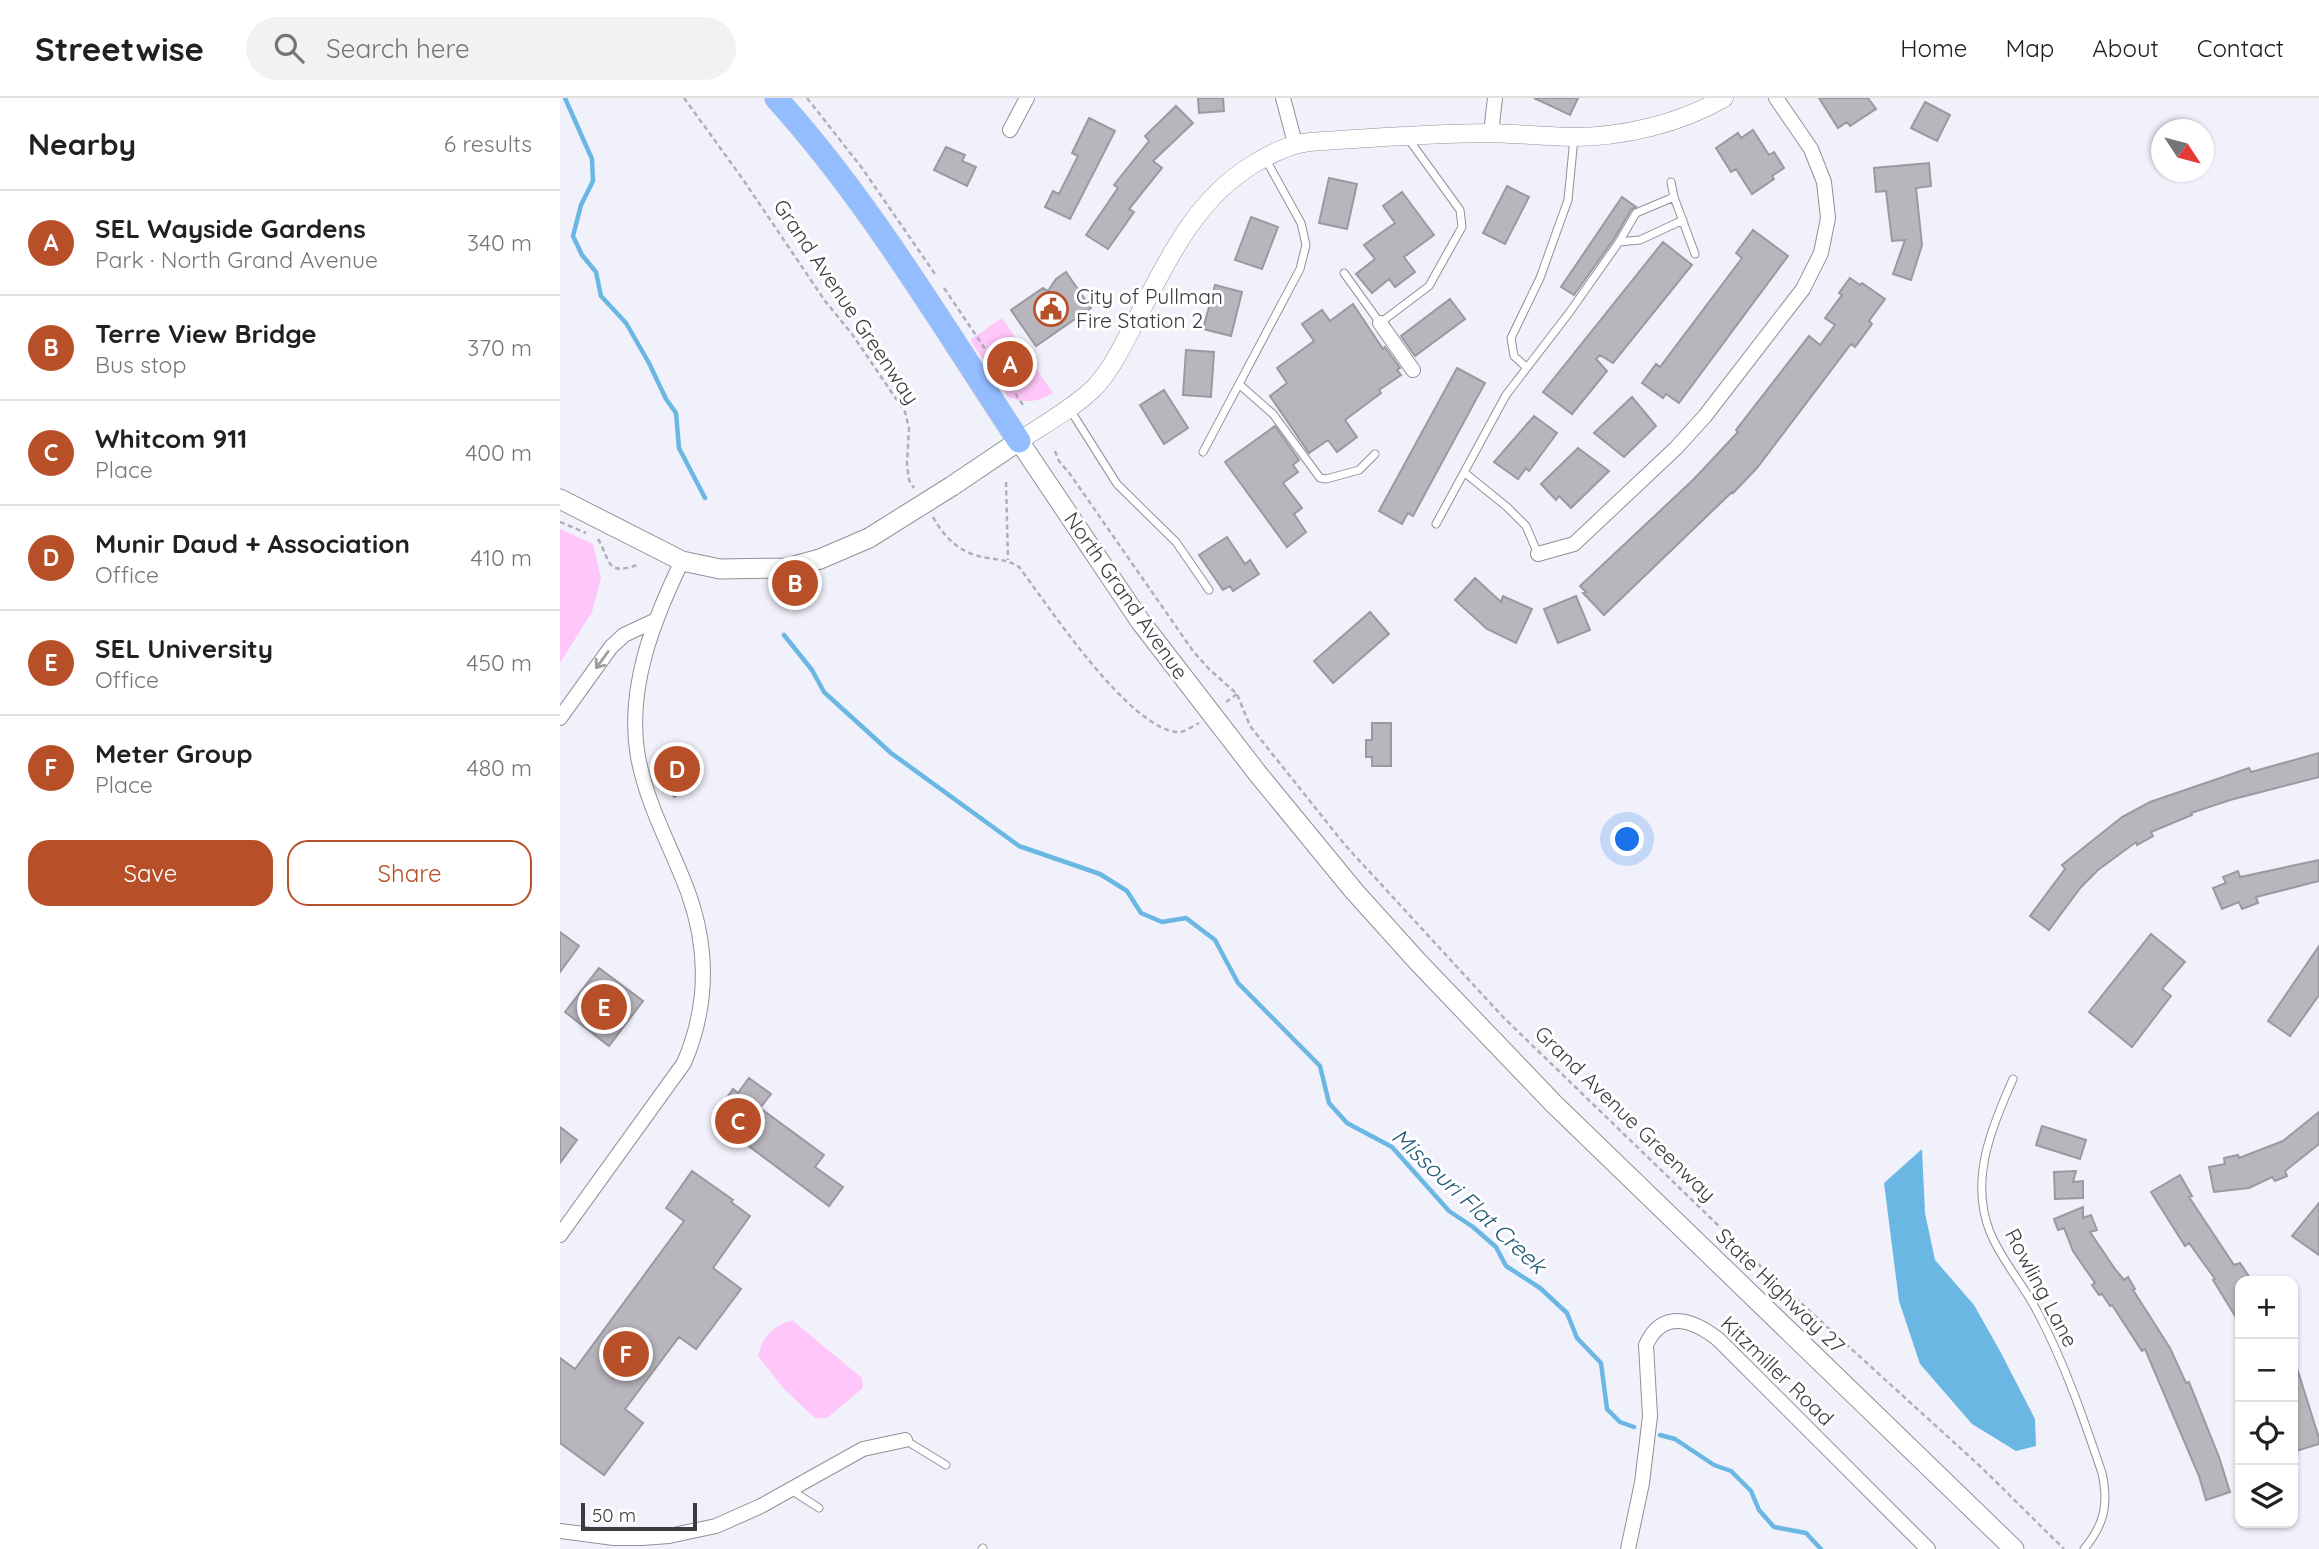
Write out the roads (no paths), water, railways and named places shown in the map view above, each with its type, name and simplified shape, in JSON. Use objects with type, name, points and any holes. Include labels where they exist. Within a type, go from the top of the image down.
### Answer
[{"type":"main road","name":"North Grand Avenue","points":[[785,104],[906,268],[1140,621],[1258,774],[1354,891],[1516,1065]]},
{"type":"main road","points":[[560,499],[682,562],[720,569],[787,568],[820,559],[869,538],[1019,442]]},
{"type":"main road","name":"State Highway 27","points":[[1516,1065],[2014,1549]]},
{"type":"street","points":[[1010,130],[1027,98]]},
{"type":"street","points":[[1283,98],[1295,144]]},
{"type":"street","points":[[1491,134],[1495,98]]},
{"type":"street","points":[[1019,442],[1093,388],[1120,351],[1182,234],[1206,204],[1234,176],[1265,158],[1295,144],[1407,136],[1491,134],[1574,137],[1619,133],[1658,126],[1705,109],[1724,98]]},
{"type":"street","points":[[1538,554],[1574,544],[1676,447],[1705,416],[1803,289],[1821,253],[1828,218],[1824,182],[1811,149],[1776,98]]},
{"type":"street","points":[[1380,323],[1413,370]]},
{"type":"street","points":[[560,1235],[684,1063],[693,1042],[702,1005],[703,950],[697,925],[688,893],[649,802],[638,754],[636,707],[641,668],[656,620],[682,562]]},
{"type":"street","points":[[560,718],[611,648],[624,635],[656,620]]},
{"type":"street","name":"Kitzmiller Road","points":[[1628,1549],[1642,1483],[1650,1416],[1646,1345],[1650,1335],[1667,1322],[1675,1320],[1691,1322],[1719,1340],[1928,1549]]},
{"type":"street","points":[[560,1531],[614,1538],[668,1536],[716,1526],[791,1490],[863,1449],[905,1440]]},
{"type":"lane","points":[[1344,272],[1380,323],[1429,286],[1462,227],[1461,210],[1407,136]]},
{"type":"lane","points":[[1526,367],[1514,356],[1511,338],[1540,278],[1568,200],[1574,137]]},
{"type":"lane","points":[[1203,452],[1300,269],[1306,246],[1301,223],[1265,158]]},
{"type":"lane","points":[[1671,182],[1695,254]]},
{"type":"lane","points":[[1436,524],[1506,396],[1569,313],[1636,214],[1674,197]]},
{"type":"lane","points":[[1619,242],[1640,240],[1683,220]]},
{"type":"lane","points":[[1240,384],[1273,414],[1321,478],[1326,480],[1359,470],[1375,454]]},
{"type":"lane","points":[[1068,407],[1116,484],[1176,542],[1209,590]]},
{"type":"lane","points":[[1465,473],[1526,526],[1538,554]]},
{"type":"lane","name":"Rowling Lane","points":[[2013,1079],[1988,1139],[1982,1184],[1984,1213],[1990,1232],[2039,1314],[2057,1352],[2102,1474],[2105,1490],[2102,1522],[2084,1549]]},
{"type":"lane","points":[[905,1440],[946,1465]]},
{"type":"lane","points":[[791,1490],[819,1508]]},
{"type":"water","points":[[1922,1149],[1925,1213],[1935,1260],[1974,1305],[2000,1351],[2035,1419],[2036,1446],[2016,1451],[1972,1424],[1920,1364],[1899,1301],[1884,1183]]},
{"type":"waterway","name":"Missouri Flat Creek","points":[[565,98],[592,159],[593,181],[581,205],[573,236],[582,255],[596,272],[601,296],[626,323],[676,413],[679,448],[705,498]]},
{"type":"waterway","name":"Missouri Flat Creek","points":[[784,635],[812,670],[824,692],[891,753],[1019,846],[1100,874],[1127,891],[1141,913],[1162,922],[1186,918],[1215,940],[1238,983],[1320,1066],[1329,1103],[1347,1123],[1392,1147],[1449,1211],[1496,1247],[1506,1266],[1540,1288],[1567,1313],[1577,1338],[1601,1363],[1607,1409],[1620,1422],[1634,1427]]},
{"type":"waterway","name":"Missouri Flat Creek","points":[[1660,1435],[1675,1439],[1714,1465],[1731,1471],[1751,1491],[1759,1510],[1774,1527],[1806,1533],[1821,1549]]},
{"type":"place","name":"City of Pullman Fire Station 2","points":[[1051,309]]},
{"type":"place","name":"SEL Wayside Gardens","points":[[1010,364]]},
{"type":"place","name":"Terre View Bridge","points":[[795,583]]},
{"type":"place","name":"Munir Daud + Association","points":[[677,769]]},
{"type":"place","name":"SEL University","points":[[604,1007]]},
{"type":"place","name":"Whitcom 911","points":[[738,1121]]},
{"type":"place","name":"Meter Group","points":[[626,1354]]}]
